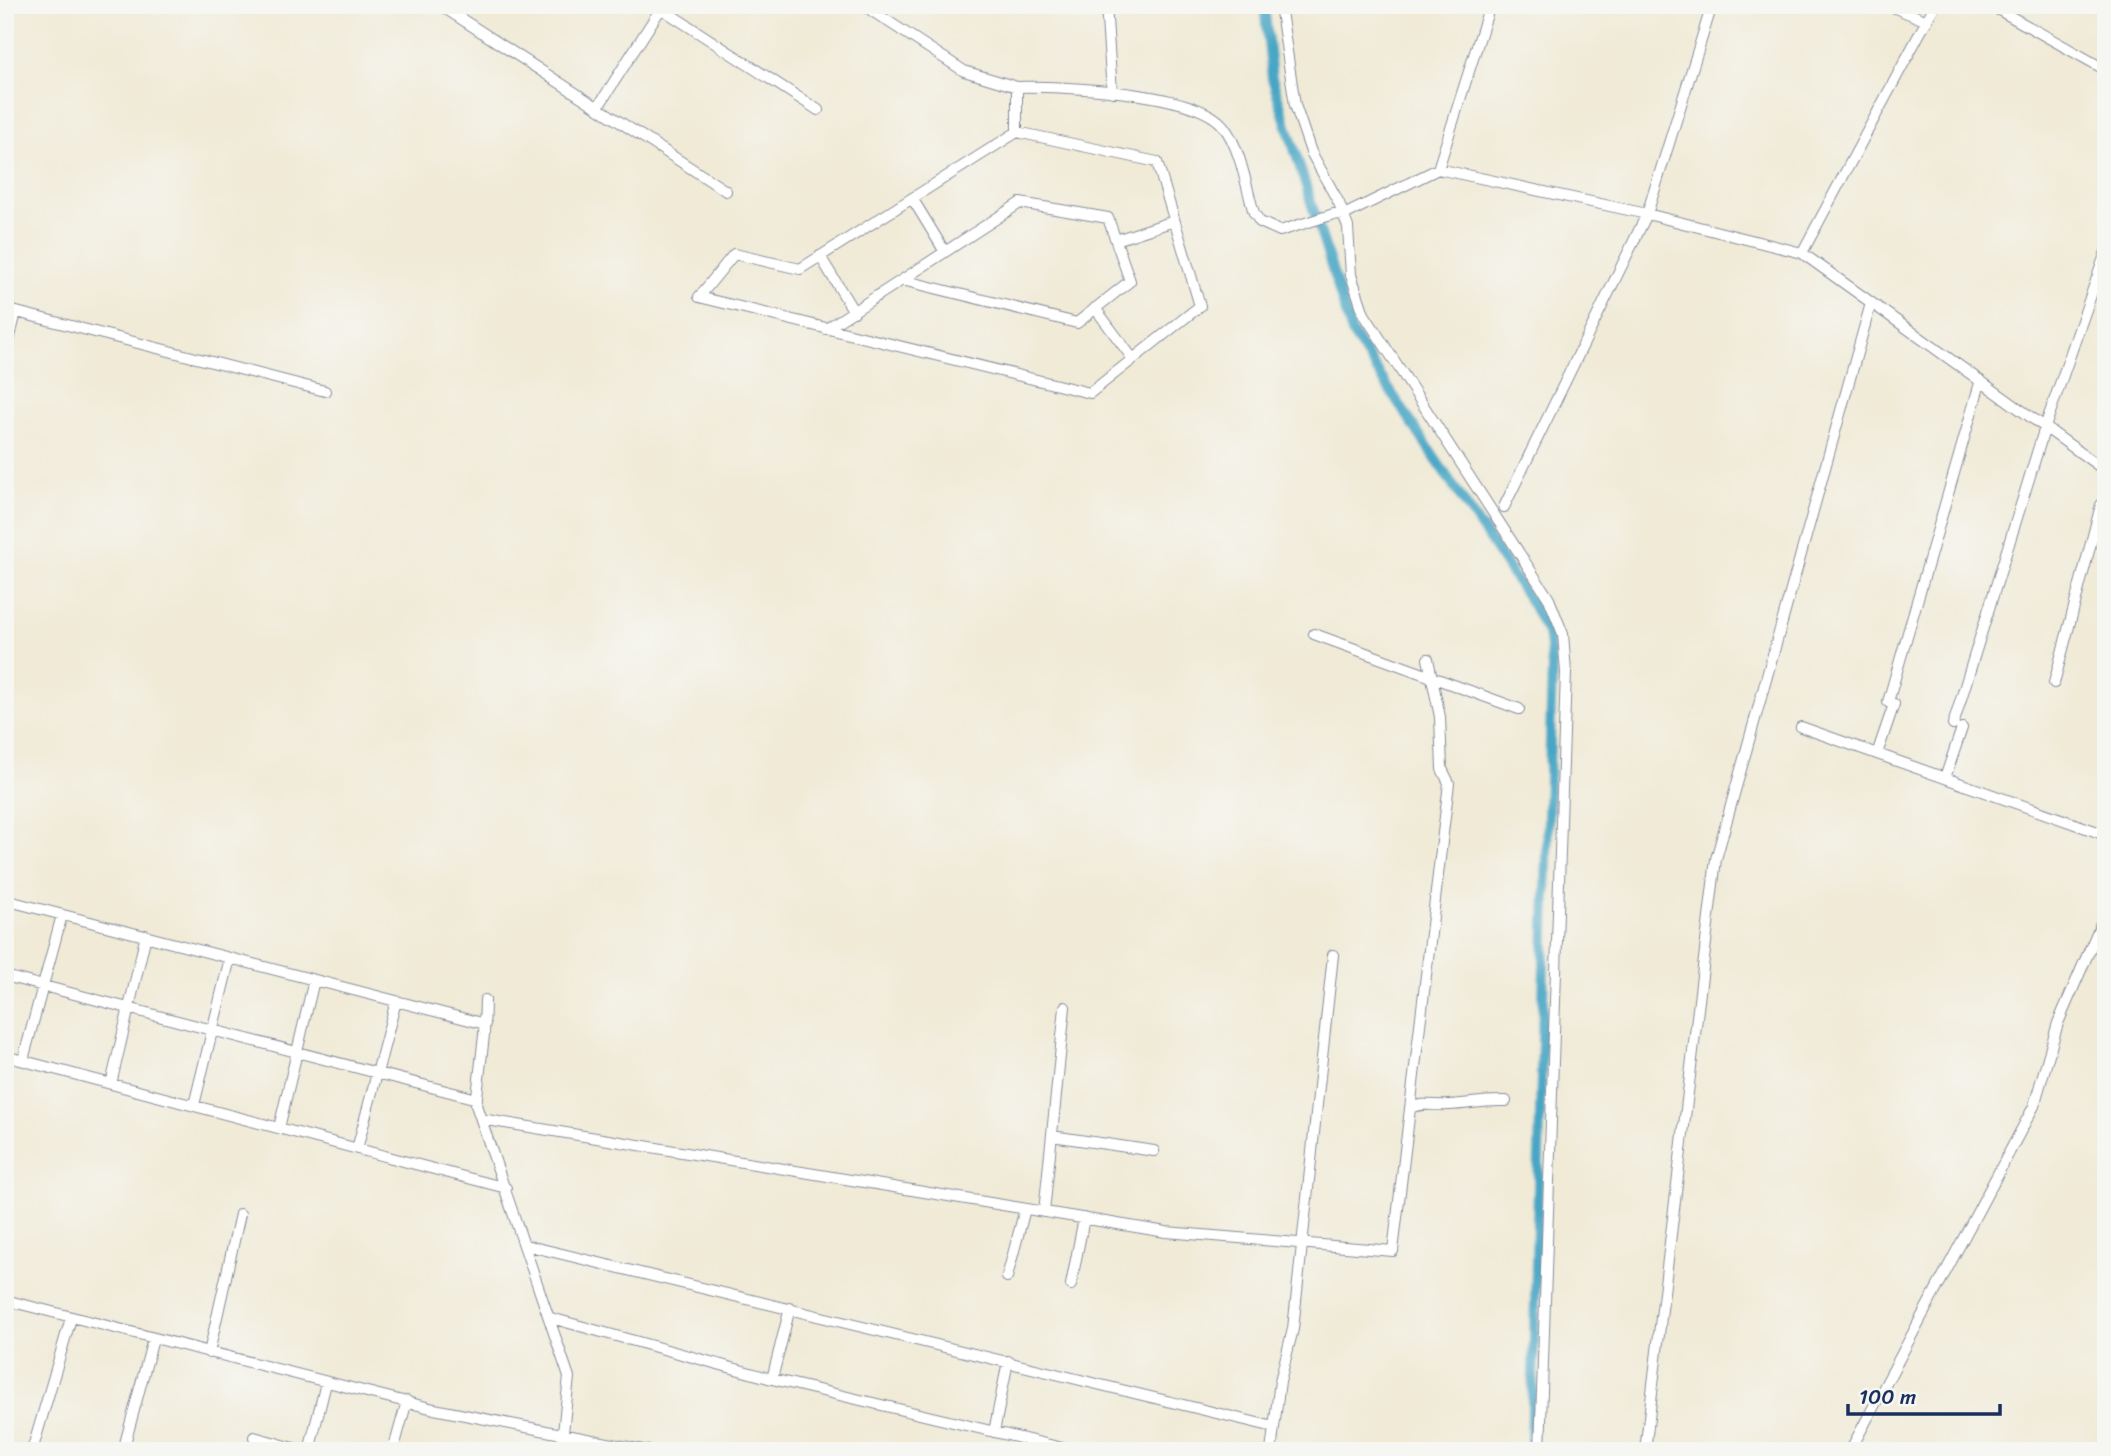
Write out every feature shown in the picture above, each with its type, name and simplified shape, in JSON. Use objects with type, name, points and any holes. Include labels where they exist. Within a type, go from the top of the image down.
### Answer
[{"type":"street","points":[[440,5],[726,191]]},
{"type":"street","points":[[863,5],[964,71],[1017,87],[1112,92],[1188,106],[1215,117],[1232,141],[1254,213],[1269,228],[1280,231],[1339,215],[1438,169],[1647,214],[1802,253],[2106,471]]},
{"type":"street","points":[[1107,5],[1112,92]]},
{"type":"street","points":[[1280,5],[1289,79],[1303,131],[1339,215],[1348,227],[1351,275],[1364,314],[1549,599],[1563,634],[1566,672],[1540,1451]]},
{"type":"street","points":[[1438,169],[1490,5]]},
{"type":"street","points":[[1504,507],[1647,214],[1712,5]]},
{"type":"street","points":[[1888,5],[1927,21]]},
{"type":"street","points":[[1802,253],[1935,5]]},
{"type":"street","points":[[1990,5],[2106,70]]},
{"type":"street","points":[[598,107],[660,6],[818,110]]},
{"type":"street","points":[[1017,87],[1017,132]]},
{"type":"street","points":[[1017,132],[1157,162],[1200,306],[1090,393],[699,298],[734,254],[800,269],[1017,132]]},
{"type":"street","points":[[912,198],[945,252]]},
{"type":"street","points":[[827,329],[854,312],[902,280],[1020,203],[1108,218],[1130,281],[1077,323],[902,280]]},
{"type":"street","points":[[1116,240],[1174,220]]},
{"type":"street","points":[[1945,778],[1957,726],[2045,427],[2106,252]]},
{"type":"street","points":[[820,256],[854,312]]},
{"type":"street","points":[[1645,1451],[1716,859],[1871,303]]},
{"type":"street","points":[[1095,308],[1133,359]]},
{"type":"street","points":[[5,357],[10,311],[325,391]]},
{"type":"street","points":[[1877,754],[1980,383]]},
{"type":"street","points":[[2054,683],[2101,505],[2106,499]]},
{"type":"street","points":[[1314,635],[1519,709]]},
{"type":"street","points":[[481,1119],[1166,1232],[1393,1251],[1449,783],[1442,769],[1440,717],[1428,659]]},
{"type":"street","points":[[1801,727],[2106,835]]},
{"type":"street","points":[[5,900],[485,1024]]},
{"type":"street","points":[[1850,1451],[2034,1105],[2058,1023],[2106,912]]},
{"type":"street","points":[[23,1060],[62,915]]},
{"type":"street","points":[[111,1084],[146,935]]},
{"type":"street","points":[[1271,1451],[1280,1381],[1293,1329],[1334,955]]},
{"type":"street","points":[[194,1105],[230,958]]},
{"type":"street","points":[[5,976],[477,1099]]},
{"type":"street","points":[[279,1128],[314,980]]},
{"type":"street","points":[[485,1000],[477,1099],[481,1119],[569,1377],[561,1451]]},
{"type":"street","points":[[357,1149],[396,1001]]},
{"type":"street","points":[[1044,1212],[1065,1007]]},
{"type":"street","points":[[5,1056],[506,1188]]},
{"type":"street","points":[[1410,1108],[1418,1104],[1451,1105],[1475,1100],[1506,1101]]},
{"type":"street","points":[[1052,1136],[1154,1152]]},
{"type":"street","points":[[1007,1276],[1025,1209]]},
{"type":"street","points":[[209,1353],[240,1214]]},
{"type":"street","points":[[1071,1285],[1084,1219]]},
{"type":"street","points":[[525,1245],[1274,1427]]},
{"type":"street","points":[[5,1300],[326,1383],[648,1451]]},
{"type":"street","points":[[772,1379],[790,1308]]},
{"type":"street","points":[[32,1451],[71,1318]]},
{"type":"street","points":[[551,1318],[772,1379],[1075,1451]]},
{"type":"street","points":[[123,1451],[153,1339]]},
{"type":"street","points":[[995,1432],[1008,1362]]},
{"type":"street","points":[[254,1437],[307,1451],[326,1383]]},
{"type":"street","points":[[393,1451],[407,1401]]},
{"type":"waterway","points":[[1264,5],[1272,78],[1352,333],[1533,606],[1549,637],[1552,668],[1531,1451]]}]
